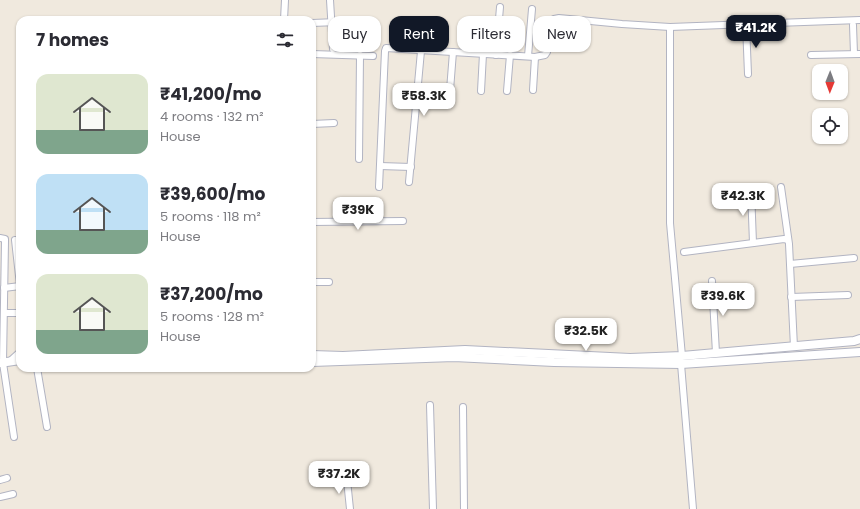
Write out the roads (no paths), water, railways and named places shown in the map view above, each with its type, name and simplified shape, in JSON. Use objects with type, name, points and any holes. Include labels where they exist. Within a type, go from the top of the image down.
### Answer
[{"type":"street","points":[[284,16],[285,0]]},
{"type":"street","points":[[330,0],[331,16]]},
{"type":"street","points":[[496,55],[500,6]]},
{"type":"street","points":[[528,56],[532,8]]},
{"type":"street","points":[[449,52],[535,57],[545,55],[547,52],[552,22],[554,19],[559,18],[670,27],[860,20]]},
{"type":"street","points":[[316,23],[328,23]]},
{"type":"street","points":[[746,24],[748,74]]},
{"type":"street","points":[[812,55],[857,54],[853,25]]},
{"type":"street","points":[[670,27],[670,223],[693,509]]},
{"type":"street","points":[[380,187],[385,51],[386,48],[389,47]]},
{"type":"street","points":[[409,182],[421,52]]},
{"type":"street","points":[[450,90],[452,52]]},
{"type":"street","points":[[316,54],[373,56]]},
{"type":"street","points":[[481,91],[483,54]]},
{"type":"street","points":[[359,159],[360,55]]},
{"type":"street","points":[[507,91],[510,56]]},
{"type":"street","points":[[533,90],[535,57]]},
{"type":"street","points":[[316,124],[334,123]]},
{"type":"street","points":[[380,166],[411,167]]},
{"type":"street","points":[[781,187],[790,264],[794,347]]},
{"type":"street","points":[[751,190],[753,243]]},
{"type":"street","points":[[316,222],[403,221]]},
{"type":"street","points":[[0,238],[5,239],[2,266],[4,288],[2,330],[4,362],[14,437]]},
{"type":"street","points":[[684,252],[784,239],[788,240]]},
{"type":"street","points":[[15,240],[16,249]]},
{"type":"street","points":[[790,264],[854,258]]},
{"type":"street","points":[[712,281],[716,354]]},
{"type":"street","points":[[316,282],[329,282]]},
{"type":"street","points":[[4,288],[16,286]]},
{"type":"street","points":[[792,297],[848,295]]},
{"type":"street","points":[[4,313],[16,313]]},
{"type":"street","points":[[316,355],[343,356],[465,350],[681,360],[716,354],[854,341],[860,339]]},
{"type":"street","points":[[316,362],[454,357],[554,362],[681,360],[860,352]]},
{"type":"street","points":[[4,362],[16,354]]},
{"type":"street","points":[[4,362],[16,360]]},
{"type":"street","points":[[38,372],[47,427]]},
{"type":"street","points":[[430,405],[434,509]]},
{"type":"street","points":[[463,407],[464,509]]},
{"type":"street","points":[[347,480],[350,509]]},
{"type":"street","points":[[0,498],[13,494]]}]
